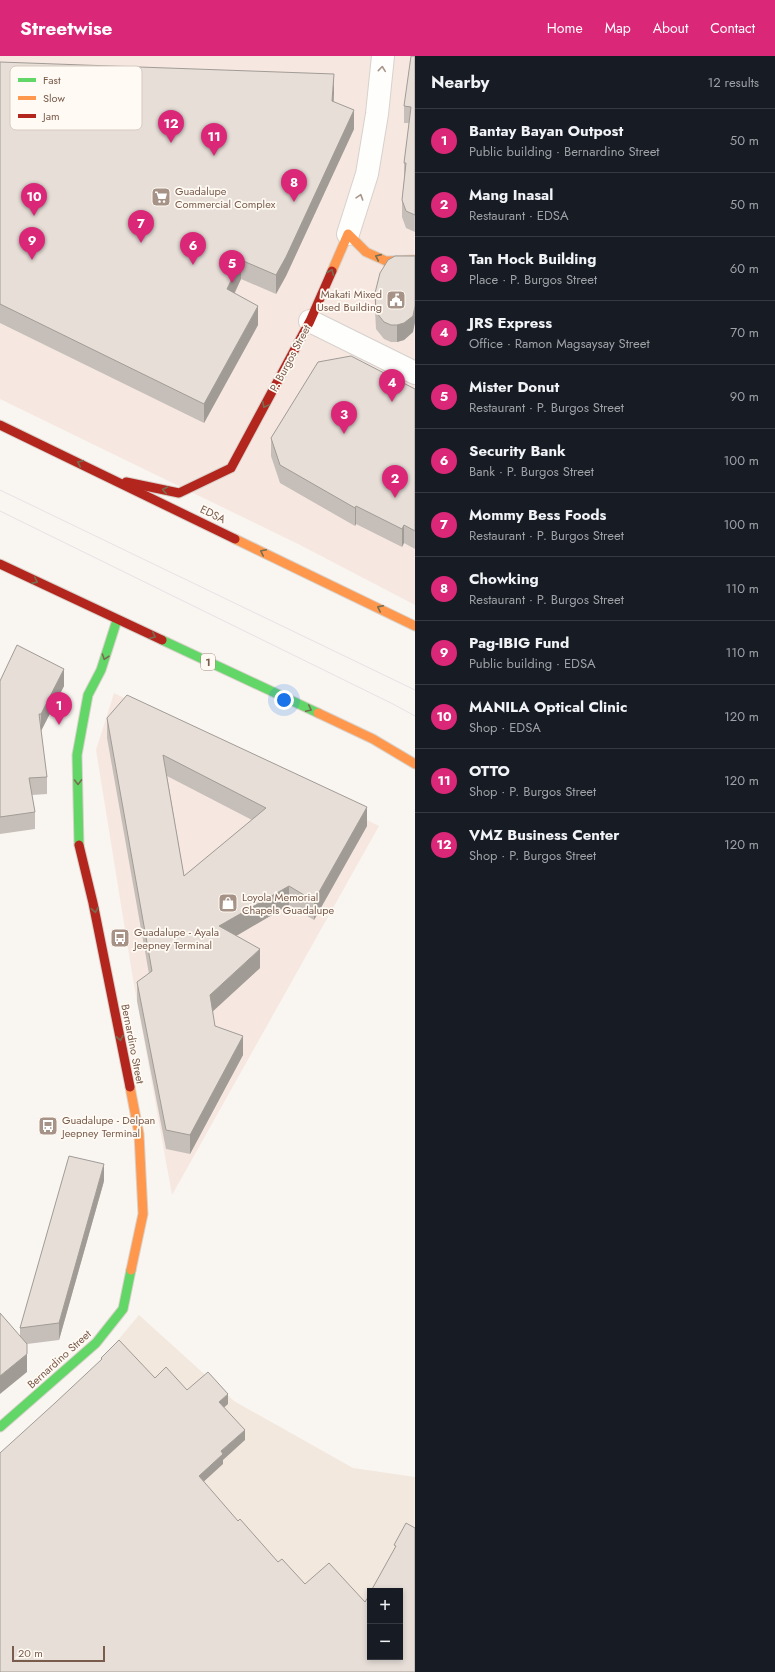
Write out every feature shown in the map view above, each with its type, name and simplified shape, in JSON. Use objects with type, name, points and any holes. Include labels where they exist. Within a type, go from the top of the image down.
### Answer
[{"type":"main road","points":[[348,234],[366,252],[386,261],[415,260]]},
{"type":"main road","name":"P. Burgos Street","points":[[115,479],[179,493],[231,468],[310,321],[348,234]]},
{"type":"main road","name":"EDSA","points":[[0,425],[115,479],[415,626]]},
{"type":"main road","name":"1","points":[[0,564],[117,620],[373,738],[415,764]]},
{"type":"main road","name":"Bernardino Street","points":[[0,1427],[96,1343],[123,1309],[143,1214],[139,1134],[93,903],[79,846],[77,755],[88,694],[101,670],[117,620]]},
{"type":"street","name":"P. Burgos Street","points":[[348,234],[367,174],[377,114],[383,56]]},
{"type":"street","points":[[310,321],[414,372]]},
{"type":"shaded area","points":[[0,56],[415,56],[415,605],[300,545],[0,399]]},
{"type":"shaded area","name":"Loyola Memorial Chapels Guadalupe","points":[[114,693],[379,826],[172,1195],[133,979],[96,750]]},
{"type":"shaded area","points":[[139,1315],[234,1401],[353,1468],[415,1477],[415,1672],[0,1672],[0,1458],[71,1396]]},
{"type":"building","points":[[411,56],[415,56],[415,215],[406,211],[402,200],[406,163],[404,163],[411,107],[404,106]]},
{"type":"building","name":"Guadalupe Commercial Complex","points":[[0,62],[111,66],[10,66],[10,130],[142,130],[142,67],[334,74],[332,101],[354,110],[286,257],[276,275],[241,260],[227,289],[258,306],[204,404],[0,304]]},
{"type":"building","name":"Makati Mixed Used Building","points":[[395,256],[415,256],[415,306],[413,316],[404,323],[391,325],[384,322],[376,312],[375,293],[380,273],[388,260]]},
{"type":"building","points":[[351,356],[415,389],[415,531],[404,525],[402,529],[356,506],[355,508],[280,465],[271,438],[318,362]]},
{"type":"building","points":[[17,645],[64,669],[41,714],[39,714],[47,777],[29,778],[35,812],[0,817],[0,681]]},
{"type":"building","name":"Loyola Memorial Chapels Guadalupe","points":[[127,695],[367,807],[314,901],[289,886],[219,926],[260,949],[210,995],[215,1026],[243,1036],[190,1135],[166,1130],[137,982],[152,971],[107,718]],"holes":[[[163,755],[266,808],[184,876]]]},
{"type":"building","points":[[69,1156],[104,1164],[59,1323],[20,1328]]},
{"type":"building","points":[[0,1313],[27,1344],[27,1354],[0,1376]]},
{"type":"building","points":[[119,1340],[155,1378],[166,1367],[187,1390],[208,1372],[228,1394],[219,1402],[245,1430],[221,1451],[223,1454],[199,1476],[238,1521],[240,1519],[278,1562],[282,1559],[305,1584],[329,1563],[365,1602],[367,1599],[367,1660],[403,1660],[403,1588],[373,1588],[396,1546],[394,1545],[406,1523],[415,1528],[415,1672],[0,1672],[0,1453],[102,1359],[101,1358]]},
{"type":"tram line","points":[[0,490],[415,690]]},
{"type":"tram line","points":[[0,511],[415,716]]},
{"type":"traffic: fast","points":[[79,845],[77,755],[88,695],[101,670],[117,620]]},
{"type":"traffic: fast","points":[[162,640],[318,713]]},
{"type":"traffic: fast","points":[[0,1427],[96,1343],[123,1309],[131,1270]]},
{"type":"traffic: slow","points":[[332,271],[348,234],[366,252],[386,261],[415,260]]},
{"type":"traffic: slow","points":[[235,539],[415,626]]},
{"type":"traffic: slow","points":[[318,713],[373,739],[415,764]]},
{"type":"traffic: slow","points":[[130,1087],[139,1134],[143,1214],[131,1270]]},
{"type":"traffic: jam","points":[[126,482],[179,493],[231,468],[310,321],[332,271]]},
{"type":"traffic: jam","points":[[0,425],[235,539]]},
{"type":"traffic: jam","points":[[0,564],[162,640]]},
{"type":"traffic: jam","points":[[79,845],[93,903],[130,1087]]},
{"type":"place","name":"VMZ Business Center","points":[[171,143]]},
{"type":"place","name":"OTTO","points":[[214,156]]},
{"type":"place","name":"Guadalupe Commercial Complex","points":[[161,197]]},
{"type":"place","name":"Chowking","points":[[294,202]]},
{"type":"place","name":"MANILA Optical Clinic","points":[[34,216]]},
{"type":"place","name":"Mommy Bess Foods","points":[[141,243]]},
{"type":"place","name":"Pag-IBIG Fund","points":[[32,260]]},
{"type":"place","name":"Security Bank","points":[[193,265]]},
{"type":"place","name":"Mister Donut","points":[[232,283]]},
{"type":"place","name":"Makati Mixed Used Building","points":[[396,300]]},
{"type":"place","name":"JRS Express","points":[[392,402]]},
{"type":"place","name":"Tan Hock Building","points":[[344,434]]},
{"type":"place","name":"Mang Inasal","points":[[395,498]]},
{"type":"place","name":"Bantay Bayan Outpost","points":[[59,725]]},
{"type":"place","name":"Loyola Memorial Chapels Guadalupe","points":[[228,903]]},
{"type":"place","name":"Guadalupe - Ayala Jeepney Terminal","points":[[120,938]]},
{"type":"place","name":"Guadalupe - Delpan Jeepney Terminal","points":[[48,1126]]}]
